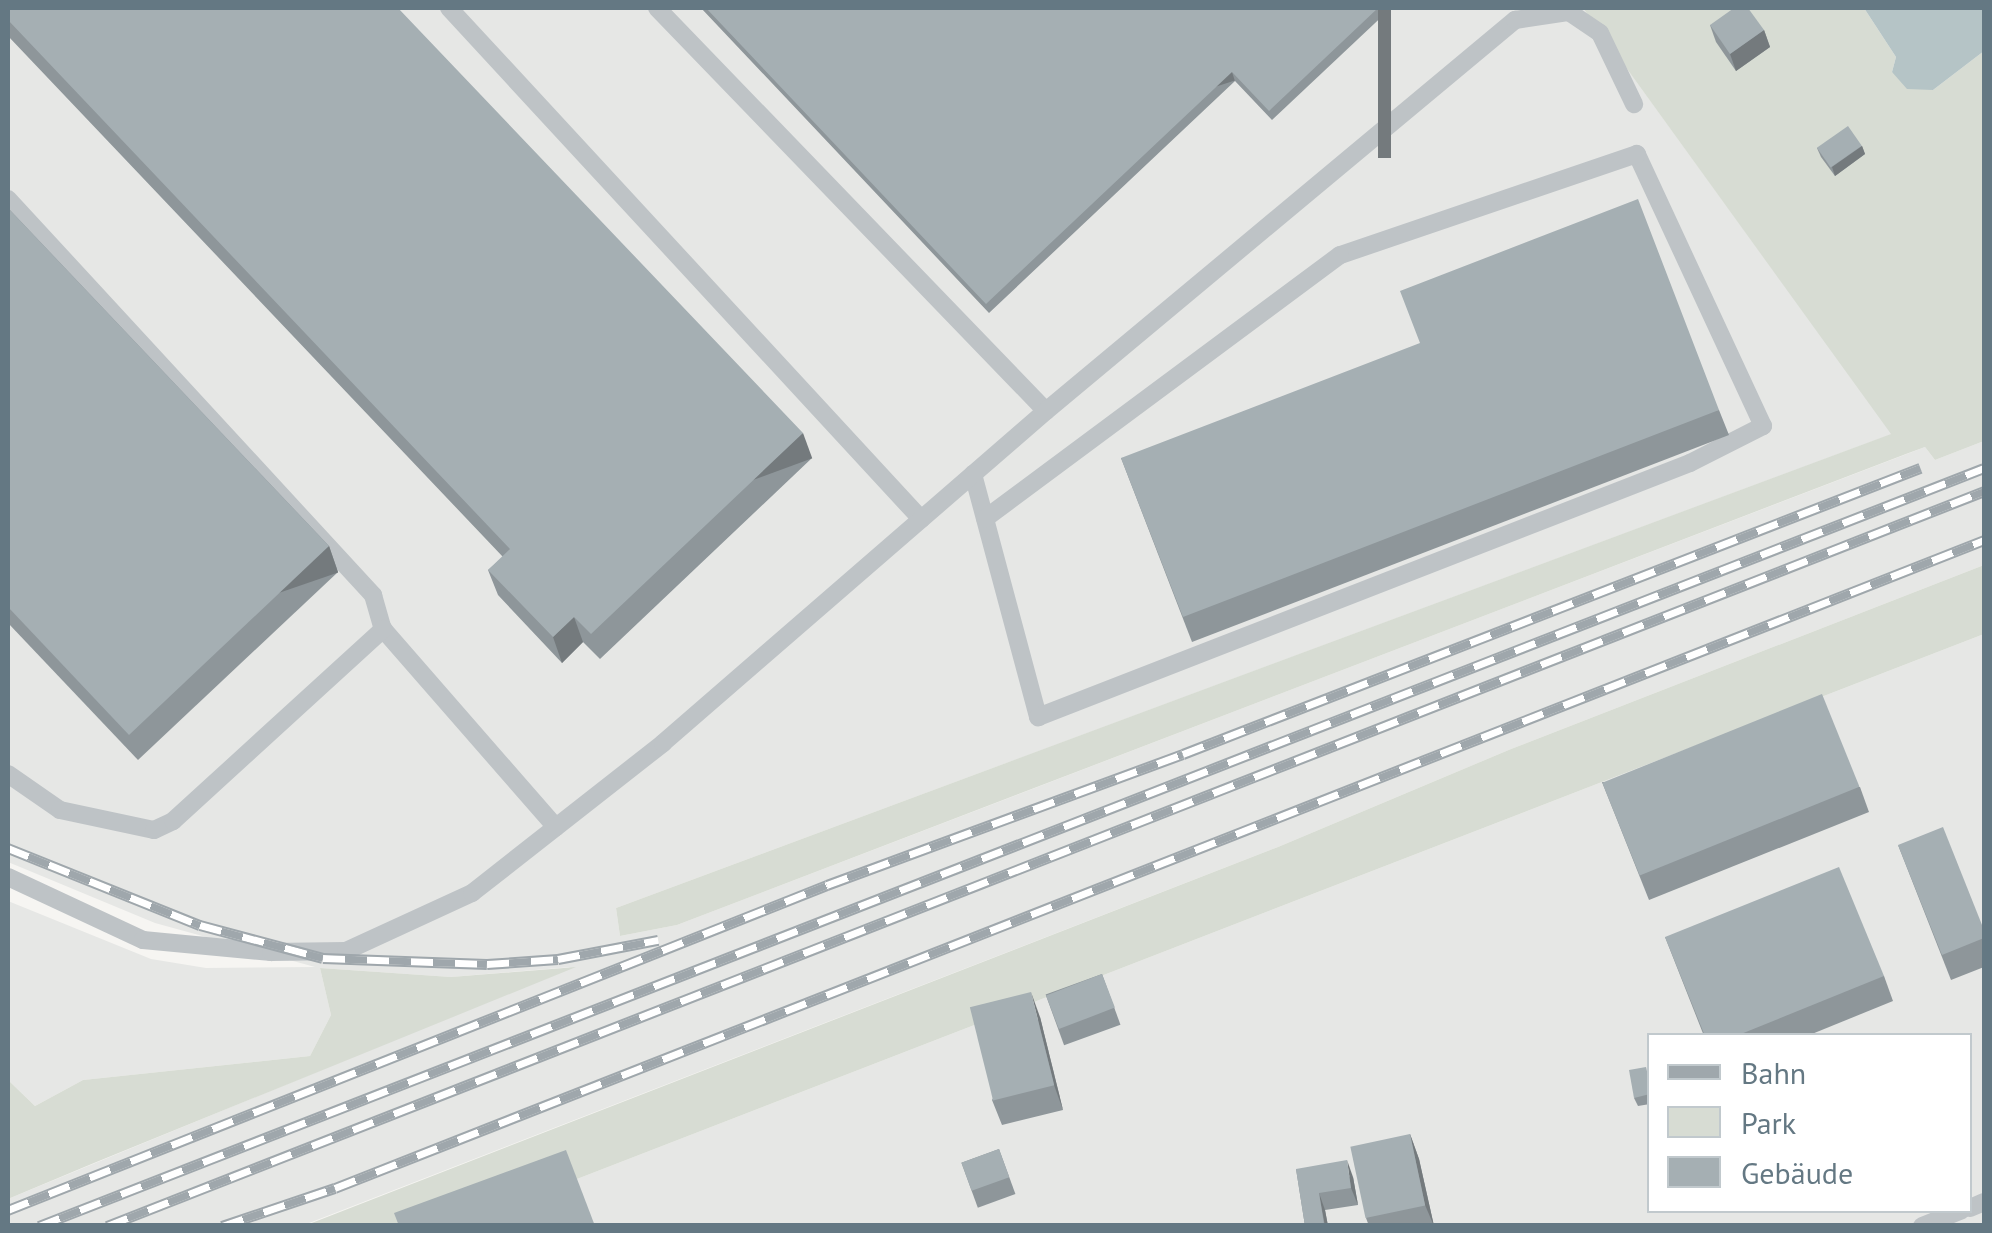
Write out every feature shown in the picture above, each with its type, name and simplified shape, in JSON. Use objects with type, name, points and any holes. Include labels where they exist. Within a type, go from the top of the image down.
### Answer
[{"type":"lane","points":[[449,8],[921,519]]},
{"type":"lane","points":[[657,8],[1046,410]]},
{"type":"lane","points":[[8,878],[143,940],[271,952],[346,951],[472,893],[662,742],[1514,14],[1569,12],[1600,32],[1634,104]]},
{"type":"lane","points":[[973,474],[985,519],[1038,716],[1690,463],[1764,426],[1636,154],[1340,255],[985,519]]},
{"type":"lane","points":[[8,200],[373,595],[383,630],[556,827]]},
{"type":"lane","points":[[8,774],[60,810],[154,830],[173,821],[383,630]]},
{"type":"lane","points":[[1922,1226],[1954,1213]]},
{"type":"shaded area","points":[[8,8],[1583,8],[1892,434],[616,908],[620,936],[677,925],[1925,447],[1935,460],[1984,441],[1984,565],[1511,749],[1278,847],[304,1225],[8,1225],[8,1199],[571,967],[451,977],[320,968],[331,1015],[310,1056],[83,1080],[35,1106],[8,1080],[8,901],[151,959],[206,968],[315,967],[155,923],[8,862]]},
{"type":"shaded area","points":[[1864,8],[1984,8],[1984,51],[1933,90],[1907,89],[1892,72],[1896,57]]},
{"type":"shaded area","points":[[1984,634],[1984,1225],[458,1225]]},
{"type":"green space","points":[[1583,8],[1864,8],[1896,57],[1892,72],[1933,90],[1984,51],[1984,441],[1935,460],[1925,447],[677,925],[620,936],[616,908],[1891,434]]},
{"type":"green space","points":[[1984,565],[1984,634],[458,1225],[304,1226],[1278,847],[1511,749]]},
{"type":"green space","points":[[576,967],[8,1199],[8,1080],[35,1106],[83,1080],[310,1056],[331,1015],[320,968],[451,977]]},
{"type":"building","points":[[8,8],[398,8],[803,433],[591,634],[574,617],[553,637],[488,570],[510,549],[8,20]]},
{"type":"building","points":[[706,8],[1378,8],[1269,111],[1232,72],[986,304]]},
{"type":"building","points":[[1734,8],[1748,8],[1764,30],[1730,54],[1710,25]]},
{"type":"building","points":[[1848,126],[1862,146],[1831,167],[1817,148]]},
{"type":"building","points":[[1638,199],[1719,410],[1183,617],[1121,458],[1420,343],[1400,291]]},
{"type":"building","points":[[8,208],[329,546],[129,735],[8,607]]},
{"type":"building","points":[[1822,694],[1859,787],[1640,876],[1602,783]]},
{"type":"building","points":[[1943,827],[1984,938],[1942,955],[1898,845]]},
{"type":"building","points":[[1839,867],[1884,976],[1743,1033],[1704,1033],[1665,937]]},
{"type":"building","points":[[1102,974],[1115,1008],[1059,1029],[1046,996]]},
{"type":"building","points":[[1031,992],[1054,1085],[993,1100],[970,1007]]},
{"type":"building","points":[[1646,1067],[1647,1095],[1634,1098],[1629,1070]]},
{"type":"building","points":[[1410,1134],[1425,1205],[1366,1218],[1350,1147]]},
{"type":"building","points":[[999,1149],[1009,1177],[972,1191],[961,1163]]},
{"type":"building","points":[[566,1150],[595,1226],[399,1226],[394,1213]]},
{"type":"building","points":[[1347,1160],[1351,1188],[1319,1193],[1324,1224],[1305,1226],[1296,1169]]},
{"type":"railway","points":[[8,1210],[827,885],[1183,754],[1920,468]]},
{"type":"railway","points":[[39,1226],[1984,468]]},
{"type":"railway","points":[[107,1226],[1984,491]]},
{"type":"railway","points":[[222,1226],[335,1188],[1984,540]]},
{"type":"railway","points":[[8,848],[200,925],[323,958],[487,964],[558,959],[658,940]]}]
